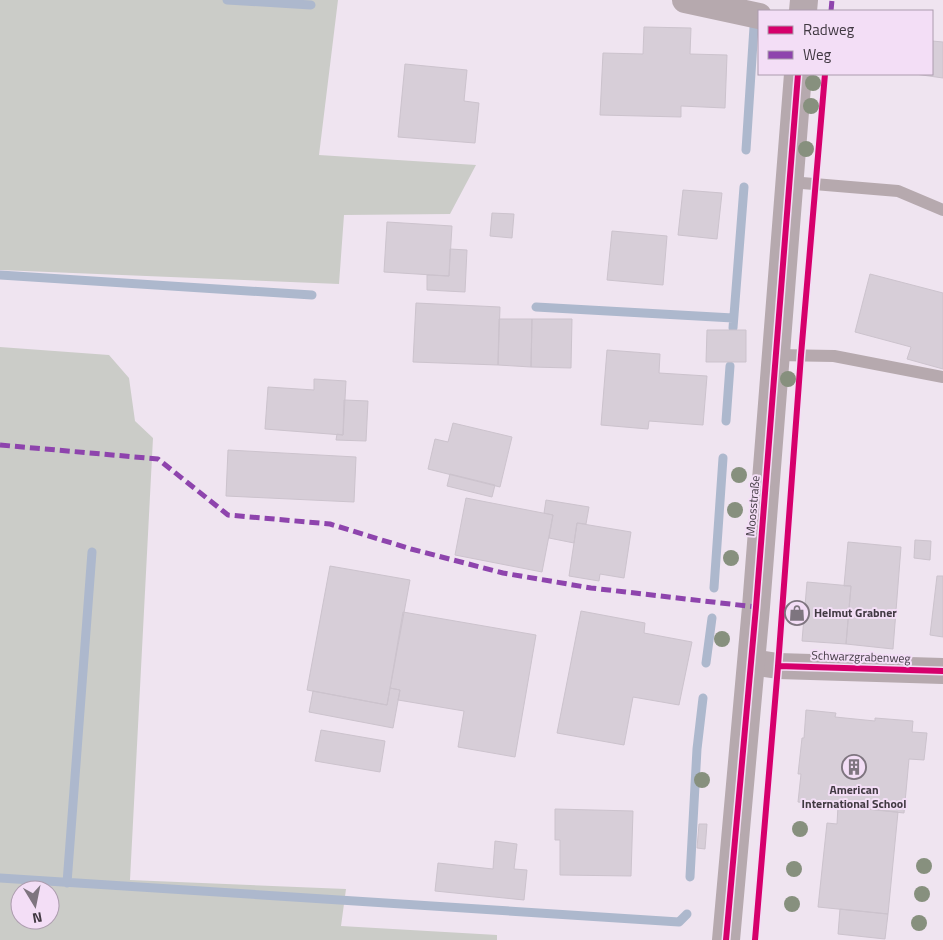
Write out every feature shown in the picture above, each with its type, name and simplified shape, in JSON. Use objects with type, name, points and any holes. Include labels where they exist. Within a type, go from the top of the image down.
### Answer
[{"type":"street","points":[[685,0],[758,16]]},
{"type":"street","name":"Moosstraße","points":[[726,940],[751,662],[798,75]]},
{"type":"street","name":"Schwarzgrabenweg","points":[[751,662],[778,666],[943,671]]},
{"type":"lane","points":[[790,182],[898,191],[943,210]]},
{"type":"lane","points":[[776,355],[834,356],[943,377]]},
{"type":"shaded area","points":[[0,0],[338,0],[319,155],[476,165],[450,214],[344,215],[339,284],[0,270]]},
{"type":"shaded area","points":[[0,347],[109,355],[129,378],[135,421],[153,438],[130,880],[346,889],[341,926],[497,935],[497,940],[0,940]]},
{"type":"building","points":[[644,27],[691,28],[690,54],[727,55],[725,108],[681,106],[681,117],[600,115],[603,53],[643,54]]},
{"type":"building","points":[[933,41],[943,42],[943,78],[922,75],[933,75]]},
{"type":"building","points":[[405,64],[467,70],[464,101],[479,103],[475,143],[398,137]]},
{"type":"building","points":[[683,190],[722,193],[717,239],[678,235]]},
{"type":"building","points":[[492,213],[514,214],[512,238],[490,236]]},
{"type":"building","points":[[387,222],[452,226],[449,276],[384,272]]},
{"type":"building","points":[[612,231],[667,236],[663,285],[607,280]]},
{"type":"building","points":[[450,249],[467,250],[465,292],[427,290],[427,275],[449,276]]},
{"type":"building","points":[[870,274],[943,293],[943,369],[907,359],[911,347],[855,332]]},
{"type":"building","points":[[416,303],[500,307],[498,365],[413,362]]},
{"type":"building","points":[[499,319],[532,319],[531,367],[498,365]]},
{"type":"building","points":[[532,319],[572,319],[571,368],[531,367]]},
{"type":"building","points":[[707,330],[746,330],[746,362],[706,362]]},
{"type":"building","points":[[607,350],[660,354],[659,373],[707,376],[703,425],[649,421],[648,429],[601,425]]},
{"type":"building","points":[[314,379],[346,381],[343,435],[265,429],[268,387],[314,390]]},
{"type":"building","points":[[344,400],[368,401],[366,441],[336,440],[337,434],[343,435]]},
{"type":"building","points":[[453,423],[512,437],[500,487],[428,469],[435,439],[448,442]]},
{"type":"building","points":[[228,450],[356,457],[354,502],[226,496]]},
{"type":"building","points":[[450,474],[495,485],[492,497],[447,486]]},
{"type":"building","points":[[466,498],[553,515],[542,572],[455,555]]},
{"type":"building","points":[[546,500],[589,507],[586,524],[577,523],[574,543],[549,538],[553,515],[544,513]]},
{"type":"building","points":[[577,523],[631,532],[624,578],[600,574],[599,581],[569,576]]},
{"type":"building","points":[[915,540],[931,541],[930,560],[914,558]]},
{"type":"building","points":[[848,542],[901,547],[893,649],[846,644],[851,586],[844,586]]},
{"type":"building","points":[[330,566],[410,580],[387,705],[307,690]]},
{"type":"building","points":[[937,576],[943,576],[943,637],[930,635]]},
{"type":"building","points":[[807,582],[851,586],[846,644],[802,641]]},
{"type":"building","points":[[581,611],[645,623],[644,633],[692,642],[679,705],[633,697],[624,745],[557,733]]},
{"type":"building","points":[[403,612],[536,635],[515,757],[458,747],[464,711],[398,700],[400,690],[390,688]]},
{"type":"building","points":[[390,688],[400,690],[393,728],[309,712],[313,691],[387,705]]},
{"type":"building","name":"American International School","points":[[806,710],[836,713],[835,717],[875,721],[875,718],[913,721],[912,732],[927,733],[924,760],[909,759],[904,813],[838,806],[839,802],[828,801],[828,805],[798,802],[801,774],[798,774]]},
{"type":"building","points":[[321,730],[385,741],[380,772],[315,761]]},
{"type":"building","points":[[838,806],[898,812],[888,914],[818,907],[827,823],[837,824]]},
{"type":"building","points":[[555,809],[633,811],[631,876],[560,875],[560,840],[555,840]]},
{"type":"building","points":[[699,824],[707,824],[705,849],[697,848]]},
{"type":"building","points":[[495,841],[517,844],[514,869],[527,870],[524,900],[435,891],[438,863],[493,869]]},
{"type":"building","points":[[840,909],[888,914],[885,939],[838,934]]},
{"type":"waterway","points":[[227,0],[311,5]]},
{"type":"waterway","points":[[746,150],[754,27]]},
{"type":"waterway","points":[[733,328],[744,187]]},
{"type":"waterway","points":[[0,275],[312,295]]},
{"type":"waterway","points":[[536,307],[733,318]]},
{"type":"waterway","points":[[726,421],[730,366]]},
{"type":"waterway","points":[[714,588],[723,458]]},
{"type":"waterway","points":[[67,883],[92,552]]},
{"type":"waterway","points":[[706,663],[712,618]]},
{"type":"waterway","points":[[690,877],[697,749],[703,698]]},
{"type":"waterway","points":[[0,878],[679,922],[687,914]]},
{"type":"marked path","points":[[831,10],[832,0]]},
{"type":"marked path","points":[[0,445],[158,459],[228,515],[330,524],[411,549],[503,573],[591,588],[756,607]]},
{"type":"cycle path","points":[[726,940],[756,607],[798,75]]},
{"type":"cycle path","points":[[755,940],[825,75]]},
{"type":"cycle path","points":[[778,666],[943,671]]},
{"type":"place","name":"Helmut Grabner","points":[[797,613]]},
{"type":"place","name":"American International School","points":[[854,767]]}]
